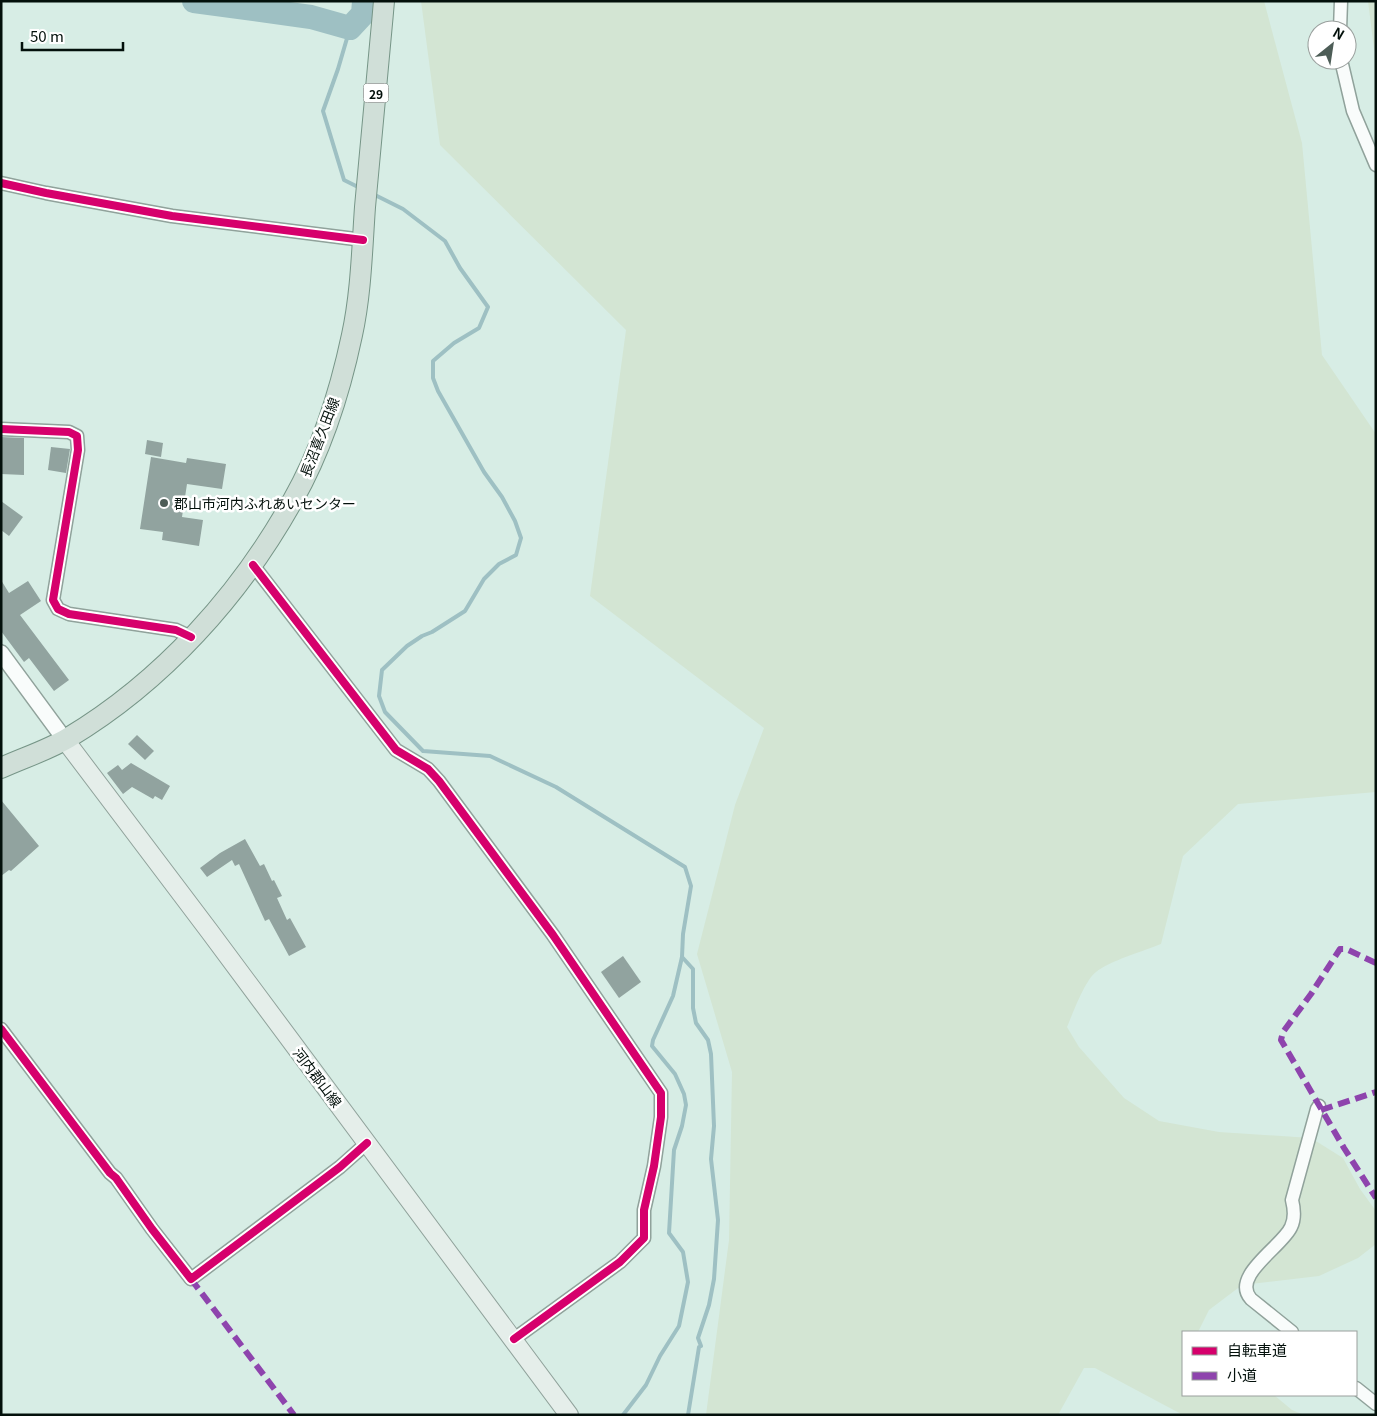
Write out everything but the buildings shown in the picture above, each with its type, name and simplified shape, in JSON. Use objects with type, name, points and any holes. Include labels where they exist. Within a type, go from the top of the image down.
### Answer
[{"type":"main road","name":"長沼喜久田線","points":[[1,768],[65,740],[90,724],[146,682],[232,594],[253,565],[294,499],[327,424],[352,334],[361,268],[384,1]]},
{"type":"main road","name":"河内郡山線","points":[[65,740],[569,1415]]},
{"type":"street","points":[[1340,20],[1341,1]]},
{"type":"street","points":[[1343,70],[1353,111],[1376,165]]},
{"type":"street","points":[[1,183],[172,216],[363,240]]},
{"type":"street","points":[[1,429],[70,432],[78,438],[78,450],[53,600],[58,608],[69,614],[176,630],[191,637]]},
{"type":"street","points":[[253,565],[396,750],[428,769],[439,781],[552,935],[662,1093],[661,1117],[654,1166],[644,1210],[644,1238],[620,1262],[514,1339]]},
{"type":"street","points":[[1,653],[65,740]]},
{"type":"street","points":[[1,1029],[191,1279],[340,1167],[367,1143]]},
{"type":"street","points":[[1291,1331],[1248,1296],[1246,1285],[1249,1275],[1285,1237],[1293,1224],[1293,1192],[1319,1106]]},
{"type":"street","points":[[1357,1389],[1376,1404]]},
{"type":"green space","points":[[421,1],[1264,1],[1302,143],[1322,355],[1376,434],[1376,792],[1238,804],[1183,856],[1161,944],[1118,960],[1096,972],[1084,989],[1067,1027],[1079,1047],[1124,1098],[1159,1121],[1219,1132],[1311,1138],[1343,1158],[1360,1189],[1376,1211],[1376,1244],[1358,1258],[1319,1276],[1242,1285],[1209,1310],[1198,1331],[1182,1331],[1182,1396],[1275,1396],[1292,1410],[1304,1415],[1183,1415],[1095,1368],[1084,1368],[1058,1415],[706,1415],[729,1240],[732,1072],[697,954],[735,805],[764,728],[590,596],[626,330],[440,145]]},
{"type":"green space","points":[[1368,1],[1376,1],[1376,53],[1374,49]]},
{"type":"waterway","points":[[194,1],[311,17],[350,28],[363,14],[364,1]]},
{"type":"waterway","points":[[350,28],[323,111],[344,180],[360,188]]},
{"type":"waterway","points":[[373,194],[403,209],[445,241],[460,268],[488,307],[479,328],[454,343],[433,361],[433,378],[438,391],[484,472],[502,497],[515,521],[521,538],[516,555],[499,564],[484,579],[465,611],[407,646],[382,670],[379,696],[385,712],[423,751],[490,756],[556,787],[685,867],[691,886],[683,934],[682,957],[673,996],[652,1046],[675,1074],[684,1094],[686,1105],[682,1126],[674,1150],[669,1233],[683,1252],[688,1282],[679,1326],[660,1356],[646,1385],[623,1415]]},
{"type":"waterway","points":[[682,957],[693,969],[693,1008],[696,1023],[708,1040],[711,1054],[714,1126],[711,1159],[718,1220],[714,1279],[709,1305],[698,1338],[701,1346],[699,1347],[688,1415]]},
{"type":"marked path","points":[[1376,963],[1346,949],[1340,949],[1311,994],[1283,1032],[1281,1040],[1344,1148],[1376,1198]]},
{"type":"marked path","points":[[1321,1110],[1376,1092]]},
{"type":"marked path","points":[[191,1279],[294,1415]]},
{"type":"cycle path","points":[[1,183],[172,216],[363,240]]},
{"type":"cycle path","points":[[1,429],[69,432],[77,436],[78,450],[53,600],[58,609],[69,614],[176,630],[191,637]]},
{"type":"cycle path","points":[[253,565],[396,750],[428,769],[439,781],[553,935],[661,1093],[661,1117],[654,1166],[644,1210],[644,1238],[620,1262],[514,1339]]},
{"type":"cycle path","points":[[1,1029],[191,1279],[340,1167],[367,1143]]},
{"type":"place","name":"郡山市河内ふれあいセンター","points":[[164,503]]}]
